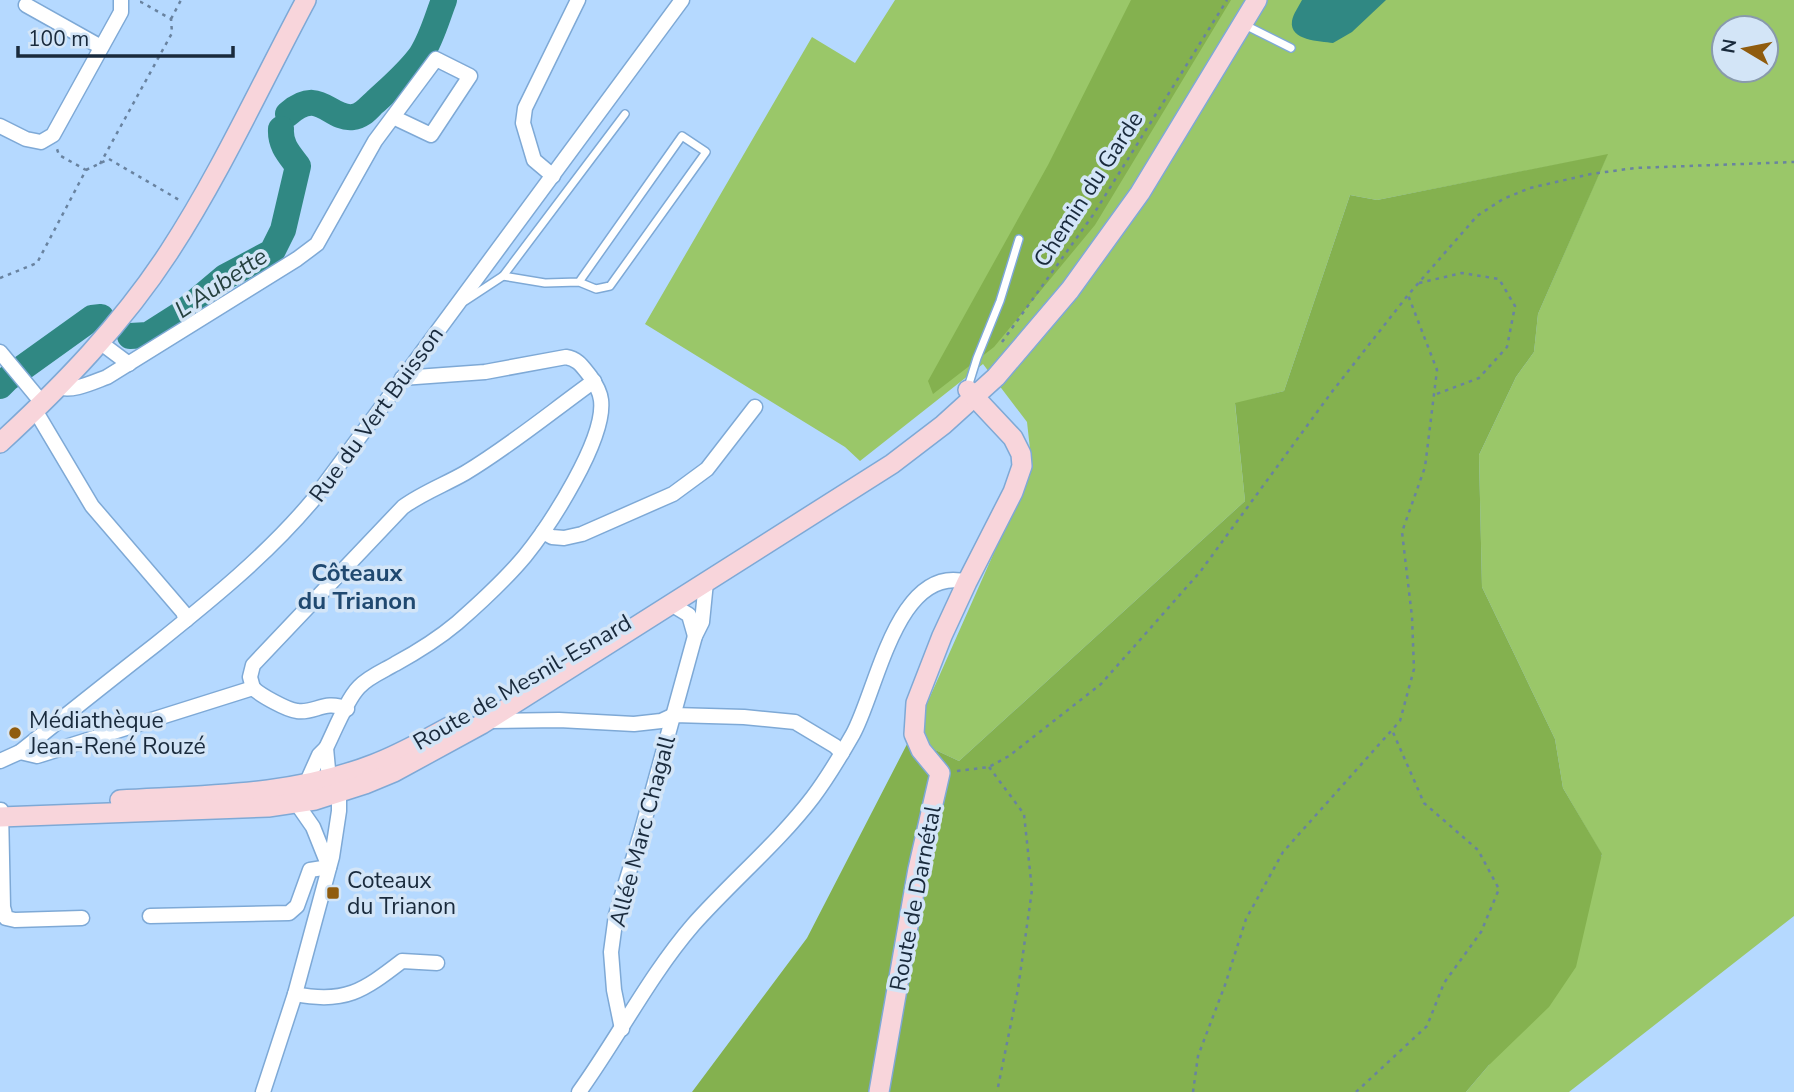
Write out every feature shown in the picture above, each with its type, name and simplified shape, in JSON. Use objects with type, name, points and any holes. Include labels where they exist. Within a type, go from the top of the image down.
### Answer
[{"type":"main road","points":[[0,443],[101,343],[168,254],[217,172],[306,0]]},
{"type":"main road","points":[[967,582],[1013,492],[1023,466],[1021,454],[1013,438],[971,393],[1025,341],[1070,290],[1120,222],[1257,0]]},
{"type":"main road","name":"Route de Mesnil-Esnard","points":[[1,812],[244,794],[305,785],[333,786],[394,772],[488,721],[892,464],[971,393]]},
{"type":"main road","name":"Route de Mesnil-Esnard","points":[[1,812],[297,804],[480,712],[581,652],[888,457],[971,393]]},
{"type":"main road","name":"Route de Darnétal","points":[[879,1092],[918,869],[940,773],[926,758],[917,742],[913,727],[914,712],[923,679],[967,582]]},
{"type":"street","points":[[0,126],[26,139],[41,142],[53,135],[121,12],[121,0]]},
{"type":"street","points":[[553,176],[534,160],[523,123],[525,108],[578,0]]},
{"type":"street","name":"Rue du Vert Buisson","points":[[0,761],[20,752],[186,620],[290,527],[313,500],[682,0]]},
{"type":"street","points":[[26,5],[101,47]]},
{"type":"street","points":[[57,387],[78,387],[107,377],[297,260],[317,244],[376,141],[393,117],[436,59],[470,76],[431,135],[393,117]]},
{"type":"street","points":[[101,343],[129,364]]},
{"type":"street","points":[[1,351],[24,380],[92,506],[183,612],[186,620]]},
{"type":"street","points":[[329,867],[313,827],[297,804],[319,755],[326,748],[355,692],[363,683],[418,651],[457,622],[510,574],[543,532],[574,481],[598,425],[601,399],[594,381],[577,360],[566,357],[485,372],[402,378]]},
{"type":"street","points":[[346,709],[327,705],[294,711],[253,688],[250,677],[253,665],[403,507],[422,493],[463,474],[512,442],[594,381]]},
{"type":"street","points":[[543,532],[552,537],[564,538],[582,534],[626,517],[673,494],[707,469],[755,407]]},
{"type":"street","points":[[579,1092],[686,935],[813,797],[855,730],[892,634],[911,604],[922,592],[935,584],[954,578],[967,582]]},
{"type":"street","name":"Allée Marc Chagall","points":[[622,1029],[614,990],[611,952],[616,915],[695,636],[702,622],[706,582]]},
{"type":"street","points":[[671,604],[689,615],[695,636]]},
{"type":"street","points":[[20,752],[37,756],[253,688]]},
{"type":"street","points":[[488,721],[559,720],[634,724],[661,721],[674,715],[744,717],[795,722],[842,753]]},
{"type":"street","points":[[263,1092],[295,994],[329,867],[339,810],[326,748]]},
{"type":"street","points":[[1,812],[3,907],[6,918],[82,918]]},
{"type":"street","points":[[150,916],[289,913],[297,906],[310,870],[329,867]]},
{"type":"street","points":[[295,994],[325,998],[346,995],[369,986],[402,961],[437,963]]},
{"type":"lane","points":[[1243,24],[1291,48]]},
{"type":"lane","points":[[453,309],[503,276],[625,114]]},
{"type":"lane","points":[[503,276],[545,284],[579,282],[596,289],[610,286],[706,152],[682,136],[579,282]]},
{"type":"lane","points":[[971,393],[976,358],[1000,301],[1019,239]]},
{"type":"path","points":[[121,0],[141,1],[171,19]]},
{"type":"path","points":[[100,164],[172,33],[171,19],[181,0]]},
{"type":"path","name":"Chemin du Garde","points":[[999,346],[1093,215],[1227,0]]},
{"type":"path","points":[[53,135],[59,155],[86,170]]},
{"type":"path","points":[[0,278],[37,263],[86,170],[109,159],[195,209]]},
{"type":"path","points":[[940,773],[989,767],[1009,757],[1101,684],[1200,572],[1331,393],[1408,296],[1478,216],[1503,199],[1530,188],[1591,174],[1635,169],[1794,162]]},
{"type":"path","points":[[1419,283],[1462,273],[1499,279],[1515,306],[1507,348],[1479,378],[1434,395]]},
{"type":"path","points":[[1193,1092],[1198,1056],[1246,919],[1283,852],[1400,721],[1414,669],[1412,617],[1402,532],[1425,467],[1437,370],[1408,296]]},
{"type":"path","points":[[1356,1092],[1427,1026],[1444,983],[1481,932],[1499,890],[1478,850],[1424,803],[1392,730]]},
{"type":"path","points":[[989,767],[1024,814],[1032,890],[1018,989],[996,1092]]},
{"type":"green space","points":[[895,0],[1794,0],[1794,916],[1569,1092],[1466,1092],[1489,1065],[1602,855],[1563,788],[1555,739],[1482,587],[1479,455],[1516,377],[1534,352],[1538,314],[1607,155],[1377,200],[1350,195],[1284,391],[1235,404],[1245,501],[959,761],[929,747],[921,717],[1032,467],[1027,422],[983,364],[860,461],[845,447],[645,324],[812,37],[855,63]]},
{"type":"green space","points":[[1131,0],[1231,0],[1095,225],[994,347],[933,394],[928,381],[1048,165]]},
{"type":"green space","points":[[1608,154],[1538,314],[1534,352],[1516,377],[1479,455],[1482,587],[1555,739],[1563,788],[1602,854],[1576,967],[1549,1007],[1489,1065],[1466,1092],[692,1092],[807,938],[921,717],[929,747],[959,761],[1245,501],[1235,403],[1284,391],[1350,195],[1377,200]]},
{"type":"shaded area","points":[[1302,0],[1386,0],[1352,32],[1333,43],[1307,39],[1295,33],[1292,21]]},
{"type":"waterway","name":"L'Aubette","points":[[288,114],[308,103],[324,106],[345,117],[363,113],[405,74],[421,55],[444,0]]},
{"type":"waterway","name":"L'Aubette","points":[[130,336],[148,335],[181,314],[225,277],[272,252],[283,230],[298,166],[284,145],[281,129]]},
{"type":"waterway","name":"L'Aubette","points":[[0,386],[92,318],[101,317]]},
{"type":"place","name":"Médiathèque Jean-René Rouzé","points":[[15,733]]},
{"type":"place","name":"Coteaux du Trianon","points":[[333,893]]},
{"type":"district","name":"Côteaux du Trianon","points":[[357,587]]}]
